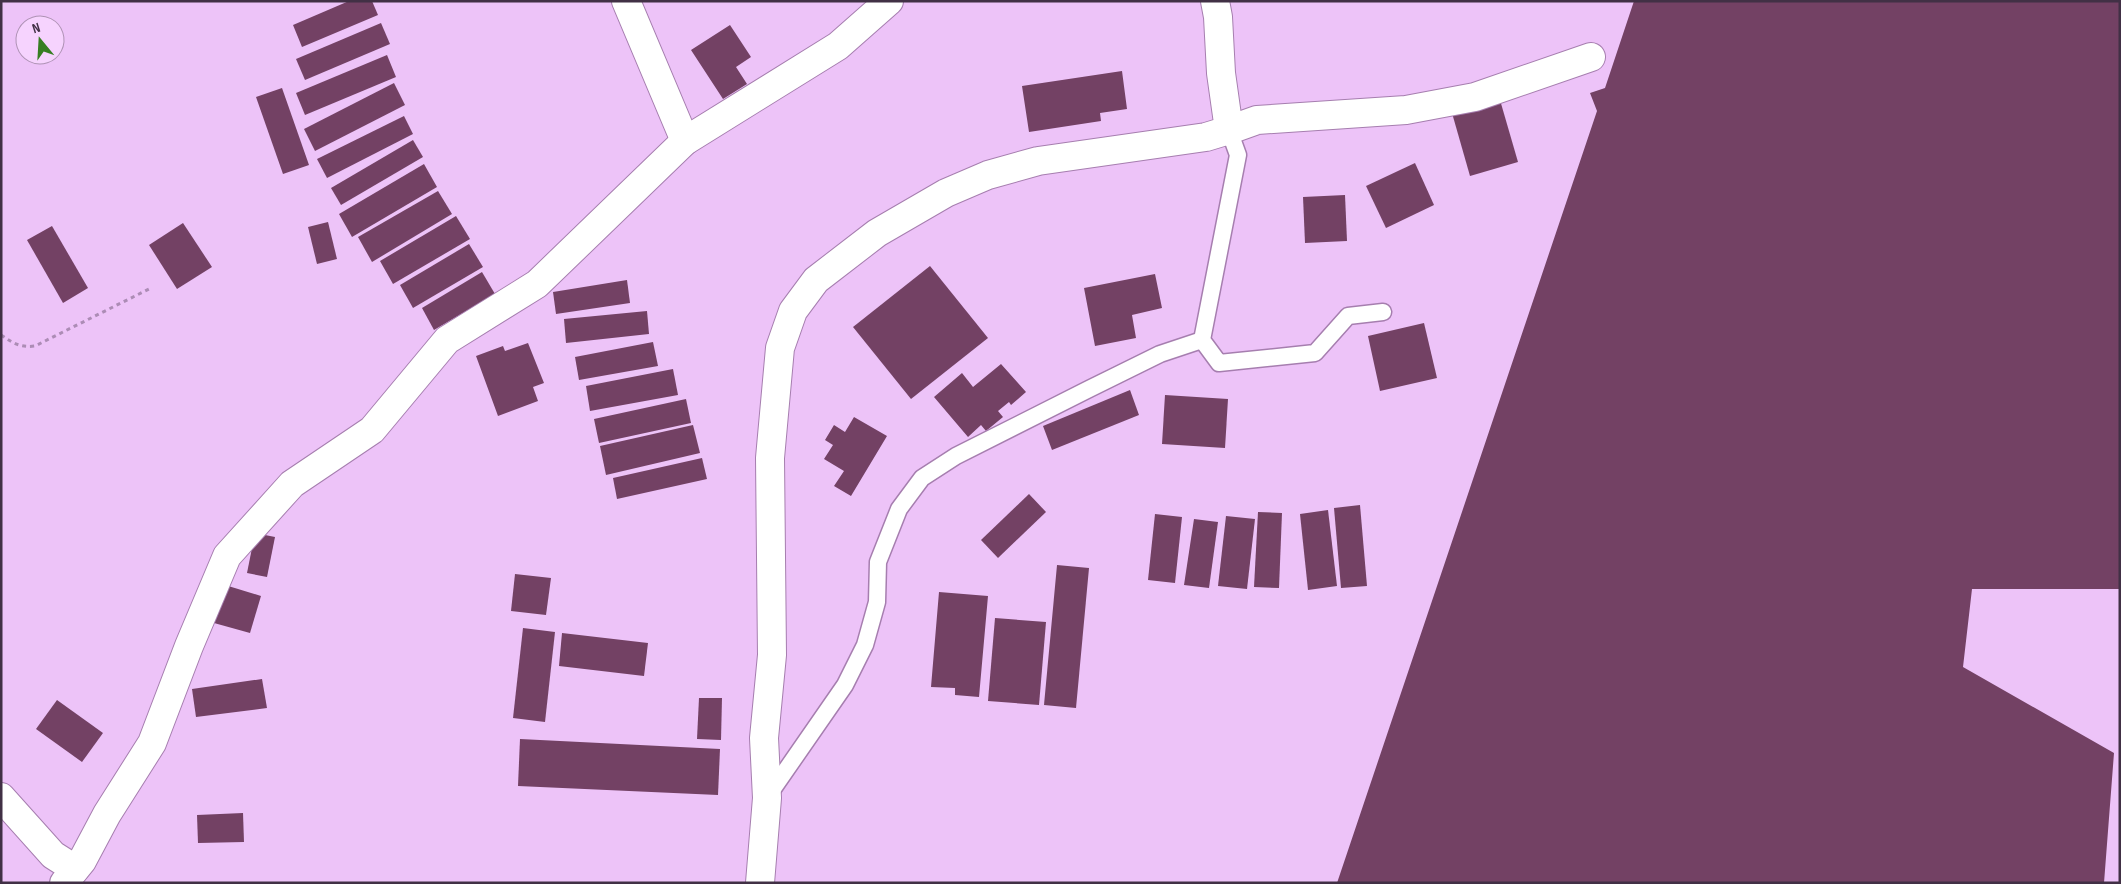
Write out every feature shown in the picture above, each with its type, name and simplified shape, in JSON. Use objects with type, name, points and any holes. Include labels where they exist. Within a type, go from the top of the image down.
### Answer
[{"type":"street","points":[[626,1],[685,141]]},
{"type":"street","points":[[1,797],[53,855],[69,876],[82,861],[107,814],[152,743],[227,556],[292,484],[372,430],[447,340],[537,284],[685,141],[838,46],[889,1]]},
{"type":"street","points":[[1215,1],[1218,16],[1221,73],[1229,130]]},
{"type":"street","points":[[760,883],[767,798],[764,738],[772,655],[770,458],[780,348],[793,311],[816,280],[878,233],[946,193],[988,175],[1038,161],[1206,137],[1257,120],[1406,110],[1475,97],[1591,57]]},
{"type":"lane","points":[[1229,130],[1238,156],[1202,340],[1219,363],[1315,353],[1348,316],[1382,312]]},
{"type":"lane","points":[[767,798],[844,685],[864,644],[877,602],[878,562],[898,509],[922,478],[956,456],[1160,354],[1202,340]]},
{"type":"path","points":[[1,335],[14,344],[24,347],[35,346],[152,288]]},
{"type":"building","points":[[349,1],[372,1],[378,15],[302,47],[293,25]]},
{"type":"building","points":[[1634,1],[2120,1],[2120,589],[1972,589],[1963,667],[2114,753],[2104,883],[1337,883],[1597,111],[1590,93],[1605,88]]},
{"type":"building","points":[[381,23],[390,44],[305,80],[296,59]]},
{"type":"building","points":[[730,25],[751,57],[736,67],[747,84],[723,99],[691,50]]},
{"type":"building","points":[[387,55],[396,77],[305,115],[296,93]]},
{"type":"building","points":[[1122,71],[1127,109],[1100,113],[1101,121],[1029,132],[1022,86]]},
{"type":"building","points":[[394,83],[405,105],[315,151],[304,129]]},
{"type":"building","points":[[282,88],[309,165],[283,174],[256,97]]},
{"type":"building","points":[[1500,100],[1518,162],[1470,176],[1452,113]]},
{"type":"building","points":[[404,116],[413,134],[327,178],[317,159]]},
{"type":"building","points":[[413,140],[423,157],[341,205],[331,188]]},
{"type":"building","points":[[1415,163],[1434,205],[1386,228],[1366,186]]},
{"type":"building","points":[[424,164],[437,187],[352,237],[339,214]]},
{"type":"building","points":[[438,191],[452,214],[372,262],[358,237]]},
{"type":"building","points":[[1345,195],[1347,241],[1305,243],[1303,197]]},
{"type":"building","points":[[456,216],[470,239],[393,284],[380,261]]},
{"type":"building","points":[[328,222],[337,259],[317,264],[308,227]]},
{"type":"building","points":[[183,223],[212,267],[177,289],[149,245]]},
{"type":"building","points":[[52,226],[88,288],[63,303],[27,240]]},
{"type":"building","points":[[469,244],[483,267],[413,308],[400,285]]},
{"type":"building","points":[[930,266],[988,338],[911,399],[853,327]]},
{"type":"building","points":[[482,272],[495,294],[434,330],[422,308]]},
{"type":"building","points":[[1155,274],[1162,308],[1132,315],[1136,338],[1095,346],[1084,288]]},
{"type":"building","points":[[627,280],[630,303],[556,314],[553,292]]},
{"type":"building","points":[[647,311],[649,334],[566,343],[564,319]]},
{"type":"building","points":[[1424,323],[1437,378],[1380,391],[1368,336]]},
{"type":"building","points":[[653,342],[658,366],[579,380],[575,357]]},
{"type":"building","points":[[528,343],[544,383],[533,387],[538,401],[498,416],[476,356],[503,346],[505,351]]},
{"type":"building","points":[[1001,364],[1026,392],[1011,405],[1009,402],[998,411],[1003,417],[986,431],[981,425],[968,437],[934,397],[962,373],[973,387]]},
{"type":"building","points":[[673,369],[678,395],[590,411],[586,386]]},
{"type":"building","points":[[1130,390],[1139,415],[1052,450],[1043,426]]},
{"type":"building","points":[[1165,395],[1228,399],[1225,448],[1162,444]]},
{"type":"building","points":[[686,399],[691,423],[599,443],[594,419]]},
{"type":"building","points":[[854,417],[887,436],[851,496],[834,486],[844,471],[824,459],[833,445],[825,440],[834,425],[845,432]]},
{"type":"building","points":[[693,425],[700,453],[606,475],[600,446]]},
{"type":"building","points":[[702,458],[707,479],[617,499],[613,478]]},
{"type":"building","points":[[1029,494],[1046,512],[998,558],[981,540]]},
{"type":"building","points":[[1360,505],[1367,586],[1341,588],[1334,508]]},
{"type":"building","points":[[1328,510],[1337,586],[1308,590],[1300,514]]},
{"type":"building","points":[[1258,512],[1282,513],[1279,588],[1254,587]]},
{"type":"building","points":[[1155,514],[1182,517],[1175,583],[1148,580]]},
{"type":"building","points":[[1226,516],[1255,519],[1247,589],[1218,586]]},
{"type":"building","points":[[1194,519],[1218,522],[1209,588],[1184,585]]},
{"type":"building","points":[[255,533],[275,537],[267,577],[247,573]]},
{"type":"building","points":[[1057,565],[1089,568],[1076,708],[1044,705]]},
{"type":"building","points":[[515,574],[551,578],[546,615],[511,611]]},
{"type":"building","points":[[225,585],[261,596],[250,633],[214,623]]},
{"type":"building","points":[[939,592],[988,596],[979,697],[955,695],[955,688],[931,687]]},
{"type":"building","points":[[995,618],[1046,622],[1039,705],[988,701]]},
{"type":"building","points":[[523,628],[555,632],[545,722],[513,718]]},
{"type":"building","points":[[562,633],[648,643],[644,676],[559,666]]},
{"type":"building","points":[[262,679],[267,708],[196,717],[192,689]]},
{"type":"building","points":[[699,698],[722,698],[721,740],[697,739]]},
{"type":"building","points":[[57,700],[103,733],[82,762],[36,729]]},
{"type":"building","points":[[520,739],[720,749],[718,795],[518,786]]},
{"type":"building","points":[[243,813],[244,842],[198,843],[197,815]]}]
